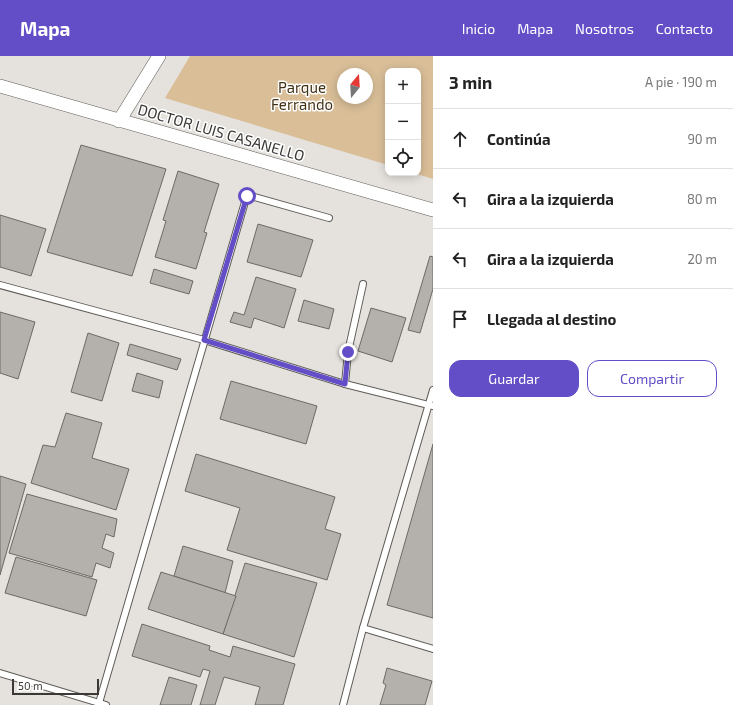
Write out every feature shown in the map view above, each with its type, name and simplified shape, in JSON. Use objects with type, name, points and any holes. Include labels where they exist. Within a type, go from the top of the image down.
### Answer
[{"type":"street","points":[[120,121],[159,56]]},
{"type":"street","name":"DOCTOR LUIS CASANELLO","points":[[0,86],[433,210]]},
{"type":"lane","points":[[99,703],[247,196],[329,218]]},
{"type":"lane","points":[[345,384],[348,352],[363,284]]},
{"type":"lane","points":[[0,285],[204,340],[345,384],[431,405]]},
{"type":"lane","points":[[342,705],[363,628],[431,405],[433,390]]},
{"type":"lane","points":[[363,628],[433,649]]},
{"type":"lane","points":[[0,673],[106,705]]},
{"type":"green space","name":"Parque Ferrando","points":[[190,56],[433,56],[433,179],[421,175],[421,68],[385,68],[385,164],[165,98]]},
{"type":"building","points":[[81,145],[166,169],[132,276],[47,252]]},
{"type":"building","points":[[178,171],[219,184],[204,232],[207,233],[196,269],[155,257],[166,221],[163,220]]},
{"type":"building","points":[[0,215],[46,229],[31,276],[0,267]]},
{"type":"building","points":[[258,224],[313,240],[301,277],[247,262]]},
{"type":"building","points":[[430,256],[433,257],[433,289],[420,333],[408,330]]},
{"type":"building","points":[[154,269],[193,281],[189,294],[150,283]]},
{"type":"building","points":[[256,277],[296,289],[284,328],[254,318],[251,328],[230,322],[234,312],[244,315]]},
{"type":"building","points":[[304,300],[334,309],[329,329],[298,321]]},
{"type":"building","points":[[371,308],[406,318],[392,362],[358,351]]},
{"type":"building","points":[[0,312],[35,322],[18,379],[0,373]]},
{"type":"building","points":[[88,333],[119,343],[102,401],[71,392]]},
{"type":"building","points":[[130,344],[181,359],[177,370],[127,355]]},
{"type":"building","points":[[137,373],[163,381],[159,398],[132,391]]},
{"type":"building","points":[[231,381],[317,406],[306,444],[220,419]]},
{"type":"building","points":[[66,413],[102,423],[92,458],[129,469],[116,510],[31,483],[43,445],[55,447]]},
{"type":"building","points":[[433,444],[433,618],[387,605]]},
{"type":"building","points":[[196,454],[335,497],[325,529],[341,534],[327,580],[227,550],[240,508],[185,491]]},
{"type":"building","points":[[0,476],[26,484],[0,575]]},
{"type":"building","points":[[27,494],[117,519],[114,537],[106,534],[102,548],[114,553],[110,568],[96,563],[92,577],[9,553]]},
{"type":"building","points":[[183,546],[233,561],[225,593],[174,576]]},
{"type":"building","points":[[16,557],[97,580],[86,616],[5,593]]},
{"type":"building","points":[[245,563],[317,583],[294,657],[223,634]]},
{"type":"building","points":[[161,572],[236,596],[223,634],[148,609]]},
{"type":"building","points":[[142,624],[210,646],[209,650],[230,657],[233,646],[295,664],[283,705],[255,705],[260,687],[224,677],[215,705],[200,705],[210,671],[203,669],[200,677],[132,656]]},
{"type":"building","points":[[387,668],[432,681],[425,705],[380,705],[386,685],[383,683]]},
{"type":"building","points":[[169,677],[197,685],[191,705],[160,705]]},
{"type":"route","points":[[247,196],[204,340],[345,384],[348,352]]}]
